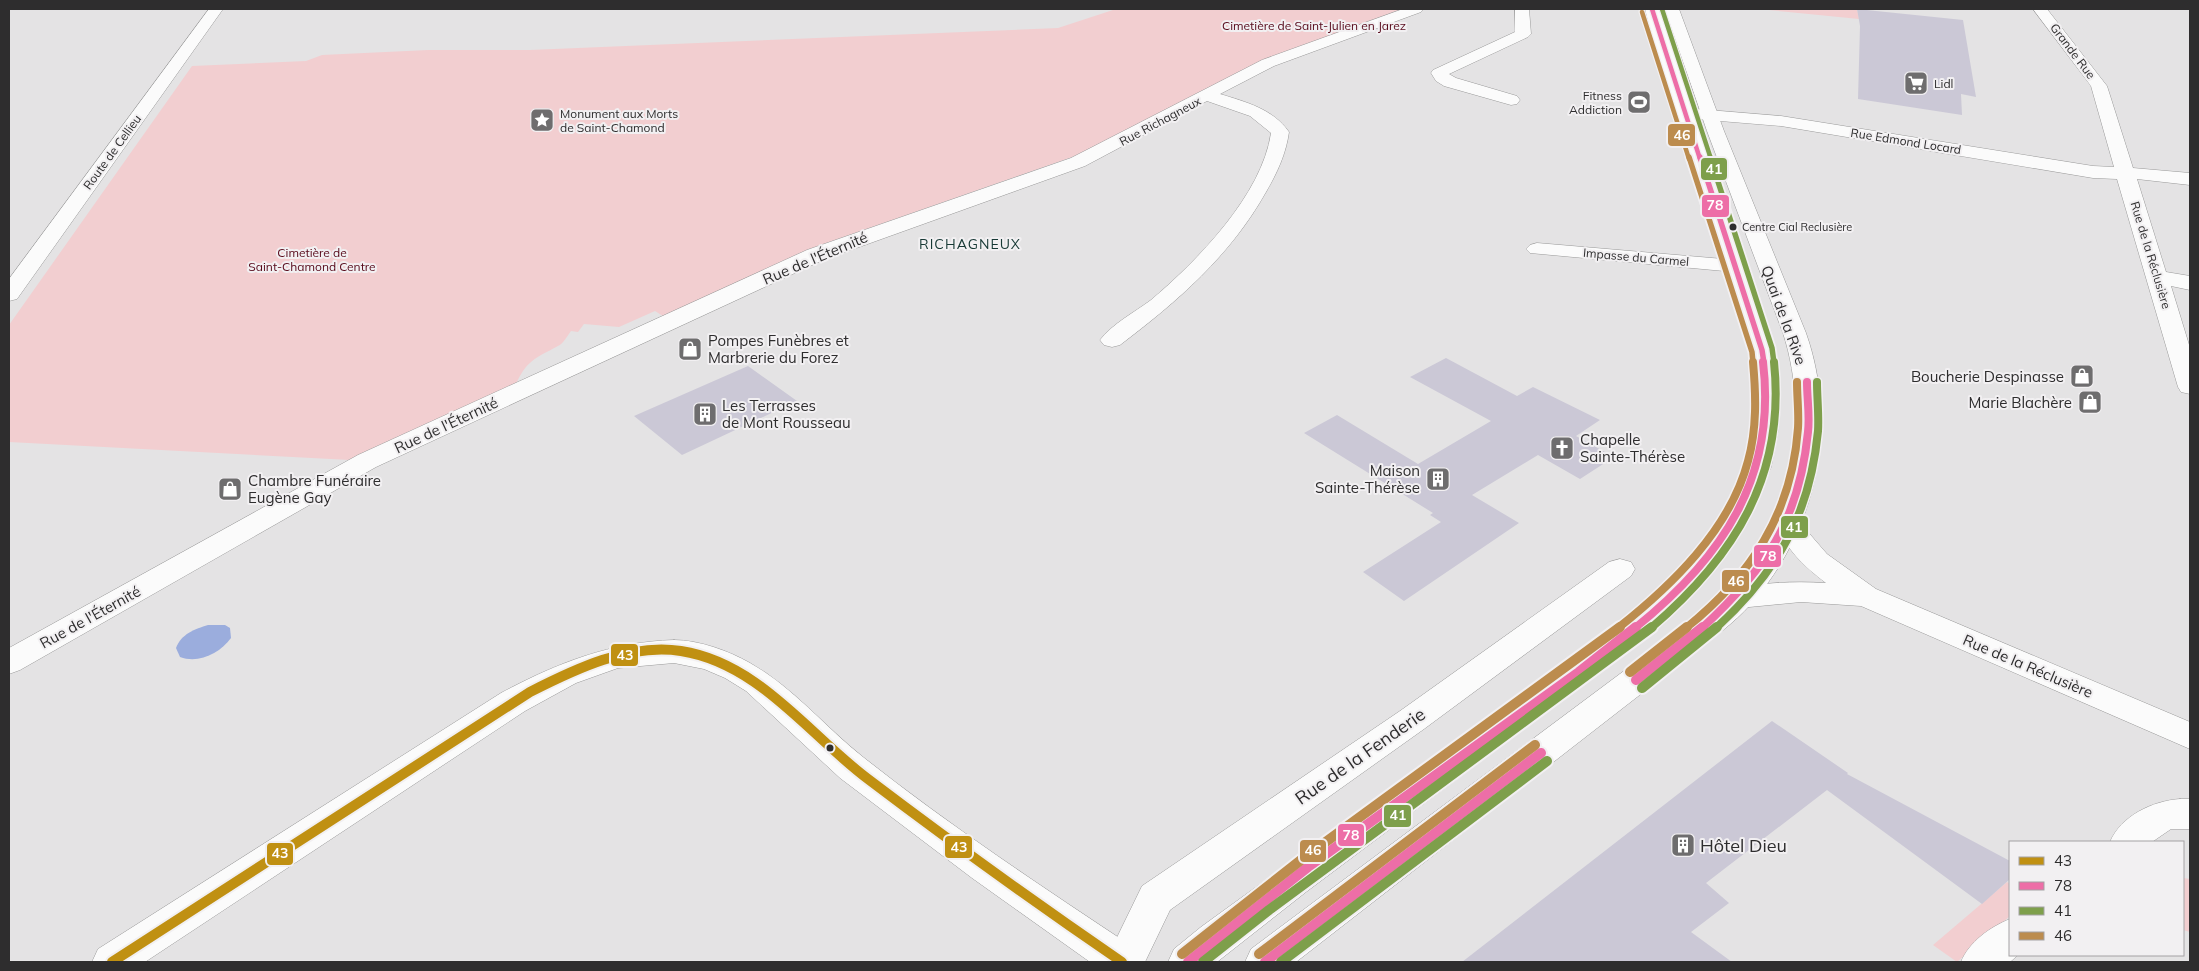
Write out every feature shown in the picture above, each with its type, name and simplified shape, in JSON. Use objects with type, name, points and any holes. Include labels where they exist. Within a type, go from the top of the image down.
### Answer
[{"type":"street","name":"Route de Cellieu","points":[[9,294],[216,9]]},
{"type":"street","name":"Rue Richagneux","points":[[901,224],[1078,162],[1268,64],[1416,9]]},
{"type":"street","points":[[1511,100],[1450,82],[1439,73],[1523,34],[1522,9]]},
{"type":"street","name":"Quai de la Rive","points":[[1188,962],[1215,939],[1293,880],[1646,620],[1676,592],[1709,554],[1737,514],[1756,475],[1765,441],[1769,408],[1768,378],[1762,350],[1652,9]]},
{"type":"street","name":"Quai de la Rive","points":[[1265,962],[1684,644],[1739,598],[1770,557],[1791,519],[1802,478],[1808,435],[1807,380],[1794,334],[1672,9]]},
{"type":"street","name":"Grande Rue","points":[[2040,9],[2099,86],[2112,123]]},
{"type":"street","points":[[1112,340],[1158,306],[1194,275],[1227,238],[1254,196],[1279,150],[1280,132],[1271,121],[1255,112],[1207,96]]},
{"type":"street","name":"Rue Edmond Locard","points":[[1684,113],[1781,121],[2093,172],[2190,179]]},
{"type":"street","name":"Rue de la Réclusière","points":[[2112,123],[2190,387]]},
{"type":"street","name":"Rue de l'Éternité","points":[[9,662],[367,461],[815,255],[901,224]]},
{"type":"street","name":"Impasse du Carmel","points":[[1537,249],[1735,266]]},
{"type":"street","points":[[2158,277],[2190,284]]},
{"type":"street","points":[[1791,519],[1798,539],[1817,561],[1865,596]]},
{"type":"street","name":"Rue de la Fenderie","points":[[1123,962],[1156,898],[1412,720],[1620,569]]},
{"type":"street","points":[[1739,598],[1773,592],[1807,591],[1865,596]]},
{"type":"street","name":"Rue de la Réclusière","points":[[1865,596],[2190,736]]},
{"type":"street","points":[[112,962],[513,702],[556,677],[602,660],[644,653],[682,651],[717,660],[745,672],[774,694],[802,725],[845,763],[1123,962]]},
{"type":"street","points":[[2129,841],[2153,820],[2175,812],[2190,814]]},
{"type":"street","points":[[1981,962],[2009,938]]},
{"type":"green space","name":"Cimetière de Saint-Chamond Centre","points":[[1116,9],[1402,9],[1254,65],[1115,142],[821,245],[666,318],[655,311],[619,327],[584,324],[578,332],[571,331],[560,345],[532,361],[523,371],[515,386],[350,460],[9,442],[9,325],[192,66],[306,61],[322,55],[428,50],[530,50],[1058,28]]},
{"type":"green space","points":[[1857,9],[1859,19],[1769,10]]},
{"type":"green space","points":[[2184,878],[2190,879],[2190,932],[2184,930]]},
{"type":"green space","points":[[2007,882],[2009,883],[2009,917],[1957,962],[1933,945]]},
{"type":"water","points":[[208,625],[225,625],[230,628],[231,638],[221,648],[208,656],[194,659],[180,657],[176,648],[181,639],[193,630]]},
{"type":"building","points":[[1857,9],[1963,20],[1976,97],[1961,94],[1962,115],[1858,99],[1860,26]]},
{"type":"building","name":"Maison Sainte-Thérèse","points":[[1446,358],[1517,396],[1533,387],[1600,420],[1576,436],[1614,457],[1580,479],[1538,455],[1472,495],[1519,523],[1404,601],[1363,572],[1441,522],[1430,515],[1433,513],[1304,433],[1337,415],[1418,464],[1491,421],[1410,377]]},
{"type":"building","name":"Les Terrasses de Mont Rousseau","points":[[748,366],[797,401],[682,455],[634,416]]},
{"type":"building","name":"Hôtel Dieu","points":[[1772,721],[1847,774],[2009,860],[2009,880],[1982,904],[1827,790],[1706,883],[1729,903],[1691,932],[1732,962],[1462,962]]},
{"type":"transit line","name":"78","points":[[1188,962],[1308,867],[1579,672],[1642,623],[1699,567],[1723,536],[1743,501],[1758,464],[1765,427],[1766,389],[1762,350],[1652,9]]},
{"type":"transit line","name":"41","points":[[1203,962],[1269,910],[1620,653],[1652,627],[1710,571],[1734,538],[1753,503],[1768,464],[1775,427],[1776,389],[1772,348],[1662,9]]},
{"type":"transit line","name":"46","points":[[1182,954],[1260,890],[1603,641],[1662,590],[1689,562],[1713,531],[1734,497],[1742,480],[1752,444],[1755,408],[1752,352],[1642,12]]},
{"type":"transit line","name":"46","points":[[1630,672],[1693,623],[1720,598],[1744,572],[1765,543],[1781,511],[1792,474],[1799,426],[1797,382]]},
{"type":"transit line","name":"78","points":[[1636,680],[1701,629],[1729,604],[1754,576],[1774,546],[1791,513],[1802,474],[1808,431],[1807,382]]},
{"type":"transit line","name":"41","points":[[1642,688],[1708,636],[1737,609],[1762,580],[1784,549],[1800,515],[1812,476],[1818,431],[1817,382]]},
{"type":"transit line","name":"43","points":[[112,962],[530,692],[565,675],[603,661],[643,651],[662,650],[681,651],[709,658],[734,669],[757,684],[779,701],[840,758],[862,775],[1056,917],[1122,962]]},
{"type":"transit line","name":"46","points":[[1259,954],[1535,745]]},
{"type":"transit line","name":"78","points":[[1265,962],[1541,753]]},
{"type":"transit line","name":"41","points":[[1281,962],[1547,761]]},
{"type":"place","name":"Lidl","points":[[1916,83]]},
{"type":"place","name":"Fitness Addiction","points":[[1639,102]]},
{"type":"place","name":"Monument aux Morts de Saint-Chamond","points":[[542,120]]},
{"type":"place","name":"Centre Cial Reclusière","points":[[1733,227]]},
{"type":"place","name":"Pompes Funèbres et Marbrerie du Forez","points":[[690,349]]},
{"type":"place","name":"Boucherie Despinasse","points":[[2082,376]]},
{"type":"place","name":"Marie Blachère","points":[[2090,402]]},
{"type":"place","name":"Les Terrasses de Mont Rousseau","points":[[705,414]]},
{"type":"place","name":"Chapelle Sainte-Thérèse","points":[[1562,448]]},
{"type":"place","name":"Maison Sainte-Thérèse","points":[[1438,479]]},
{"type":"place","name":"Chambre Funéraire Eugène Gay","points":[[230,489]]},
{"type":"place","name":"Hôtel Dieu","points":[[1683,845]]},
{"type":"district","name":"RICHAGNEUX","points":[[970,244]]},
{"type":"park label","name":"Cimetière de Saint-Julien en Jarez","points":[[1314,25]]}]
